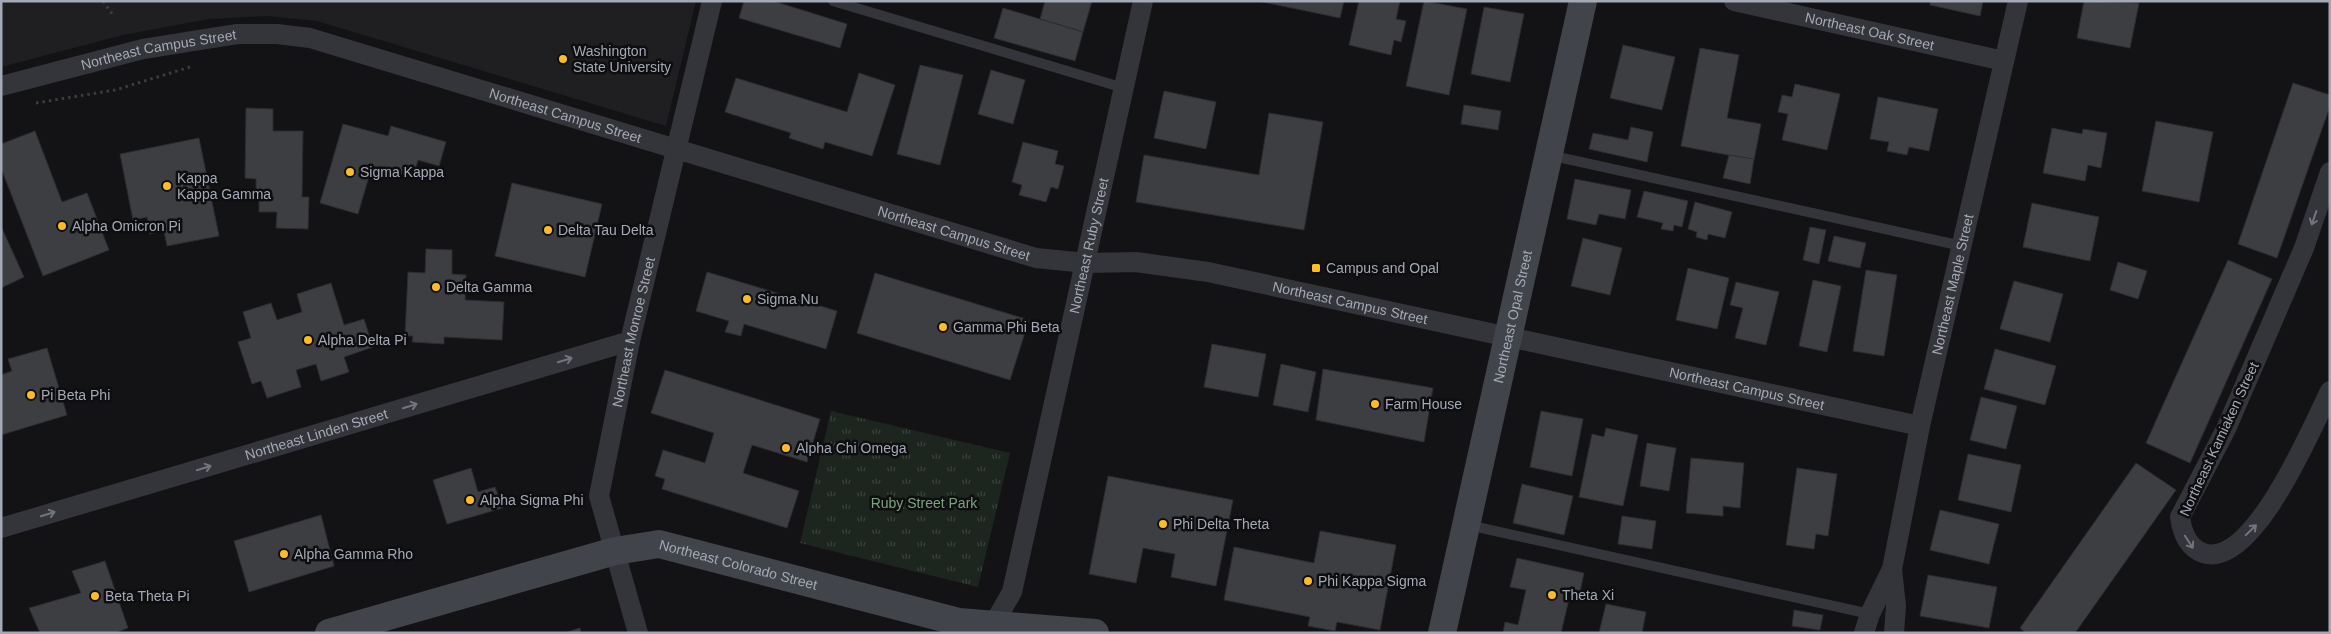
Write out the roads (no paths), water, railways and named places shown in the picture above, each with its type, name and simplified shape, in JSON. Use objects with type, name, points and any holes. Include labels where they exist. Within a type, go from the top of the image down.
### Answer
[{"type":"street","name":"Northeast Monroe Street","points":[[638,633],[599,496],[630,341],[675,148],[712,1]]},
{"type":"street","name":"Northeast Ruby Street","points":[[992,629],[1012,592],[1143,1]]},
{"type":"street","name":"Northeast Opal Street","points":[[1442,633],[1510,336],[1583,1]]},
{"type":"street","name":"Northeast Oak Street","points":[[1734,1],[2004,61]]},
{"type":"street","name":"Northeast Maple Street","points":[[1867,623],[1892,569],[1920,426],[2018,1]]},
{"type":"street","name":"Northeast Campus Street","points":[[1,86],[143,49],[237,34],[277,34],[320,40],[1036,258],[1086,262],[1136,262],[1208,272],[1920,426]]},
{"type":"street","name":"Northeast Kamiaken Street","points":[[2330,172],[2304,248],[2226,429],[2180,517],[2186,539],[2195,550],[2211,556],[2223,553],[2239,542],[2261,520],[2284,483],[2330,391]]},
{"type":"street","name":"Northeast Linden Street","points":[[1,528],[630,341]]},
{"type":"street","name":"Northeast Colorado Street","points":[[329,633],[615,551],[659,544],[992,629],[1095,633]]},
{"type":"street","name":"Northeast Maple Street","points":[[1892,569],[1896,606],[1894,633]]},
{"type":"lane","points":[[833,1],[1124,88]]},
{"type":"lane","points":[[1548,155],[1962,246]]},
{"type":"lane","points":[[1467,525],[1867,623]]},
{"type":"place","name":"Washington State University","points":[[563,59]]},
{"type":"place","name":"Sigma Kappa","points":[[350,172]]},
{"type":"place","name":"Kappa Kappa Gamma","points":[[167,186]]},
{"type":"place","name":"Alpha Omicron Pi","points":[[62,226]]},
{"type":"place","name":"Delta Tau Delta","points":[[548,230]]},
{"type":"place","name":"Campus and Opal","points":[[1316,268]]},
{"type":"place","name":"Delta Gamma","points":[[436,287]]},
{"type":"place","name":"Sigma Nu","points":[[747,299]]},
{"type":"place","name":"Gamma Phi Beta","points":[[943,327]]},
{"type":"place","name":"Alpha Delta Pi","points":[[308,340]]},
{"type":"place","name":"Pi Beta Phi","points":[[31,395]]},
{"type":"place","name":"Farm House","points":[[1375,404]]},
{"type":"place","name":"Alpha Chi Omega","points":[[786,448]]},
{"type":"place","name":"Alpha Sigma Phi","points":[[470,500]]},
{"type":"place","name":"Phi Delta Theta","points":[[1163,524]]},
{"type":"place","name":"Alpha Gamma Rho","points":[[284,554]]},
{"type":"place","name":"Phi Kappa Sigma","points":[[1308,581]]},
{"type":"place","name":"Theta Xi","points":[[1552,595]]},
{"type":"place","name":"Beta Theta Pi","points":[[95,596]]},
{"type":"park label","name":"Ruby Street Park","points":[[924,503]]}]
